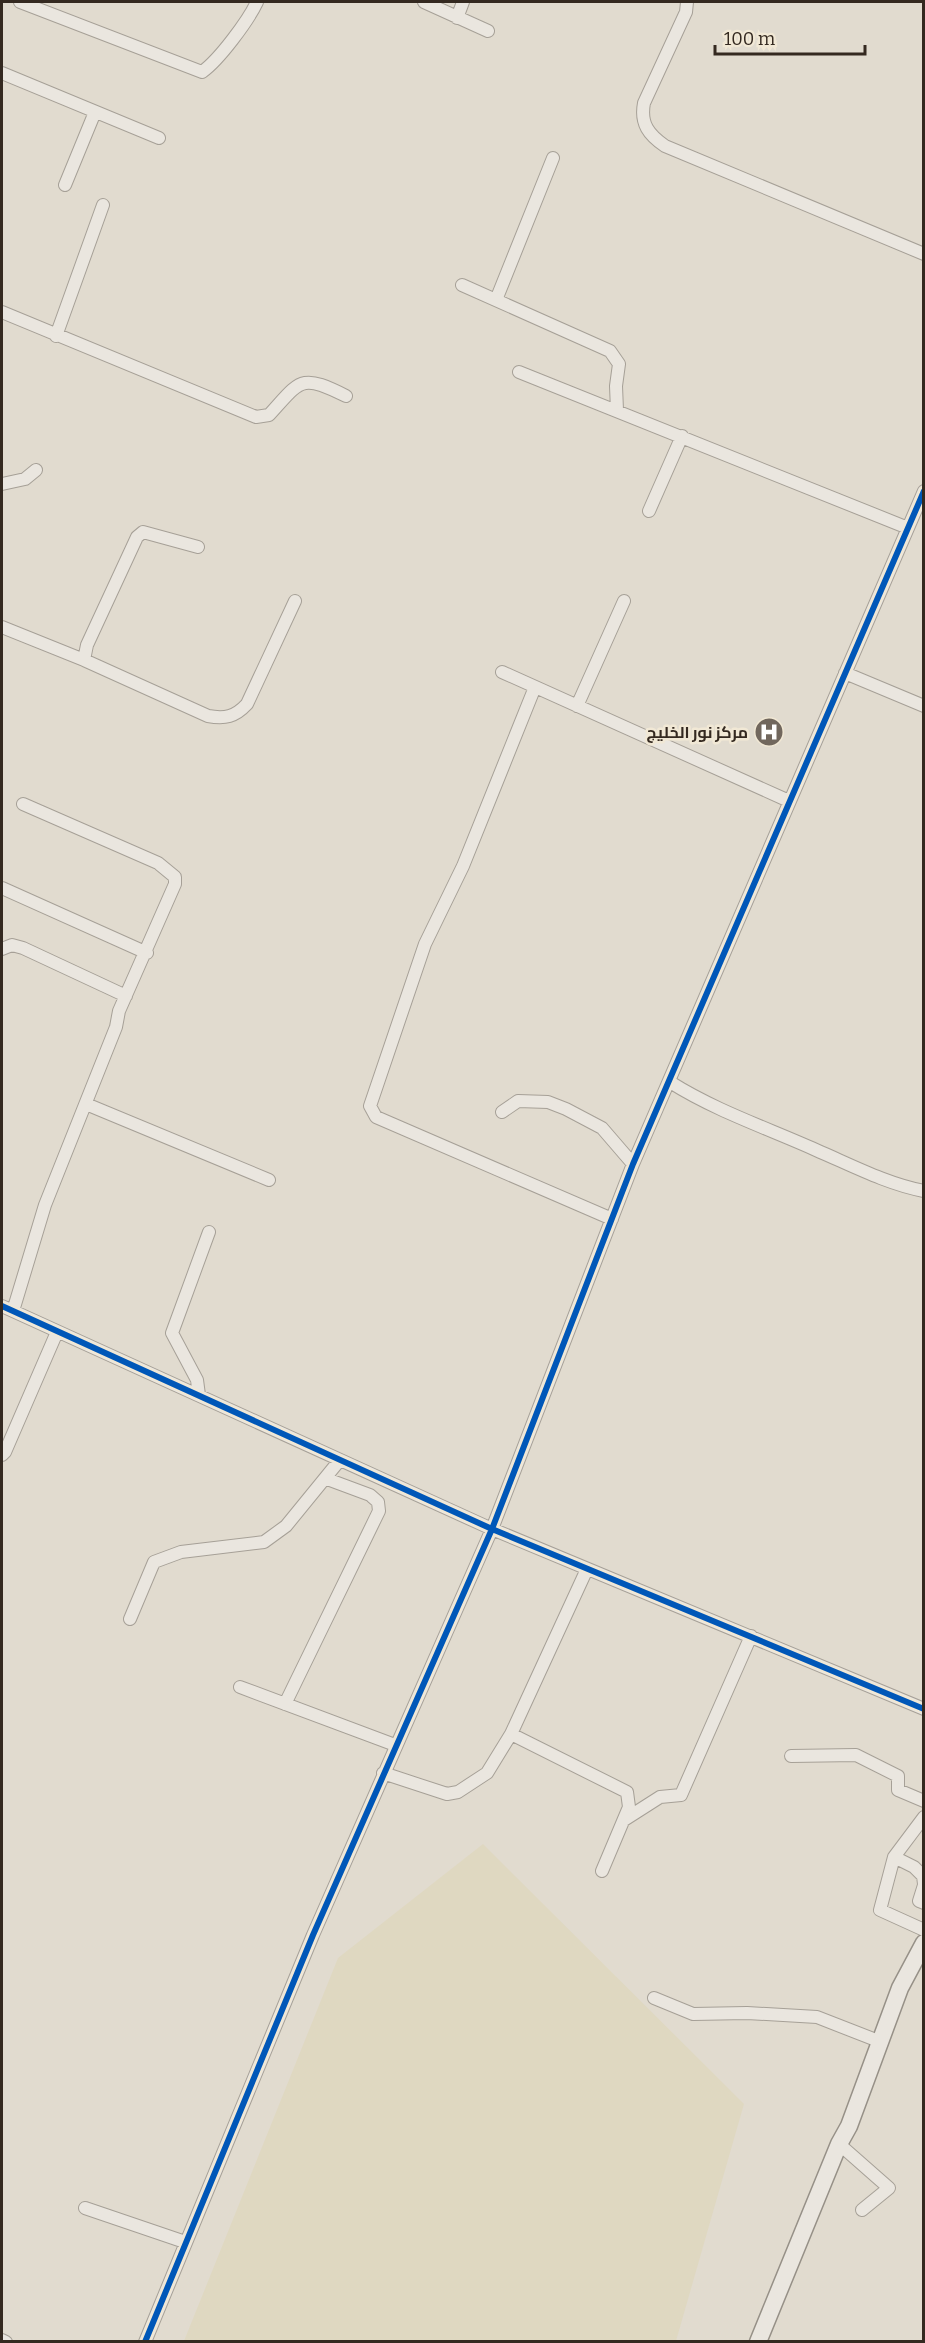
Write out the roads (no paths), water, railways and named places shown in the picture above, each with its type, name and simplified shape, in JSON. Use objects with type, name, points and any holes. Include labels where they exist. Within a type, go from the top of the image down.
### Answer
[{"type":"street","points":[[20,2],[202,72],[211,66],[243,25],[257,2]]},
{"type":"street","points":[[424,2],[488,31]]},
{"type":"street","points":[[457,18],[463,2]]},
{"type":"street","points":[[687,2],[686,12],[644,103],[642,113],[645,126],[652,137],[666,146],[924,254]]},
{"type":"street","points":[[2,73],[159,138]]},
{"type":"street","points":[[65,185],[96,112]]},
{"type":"street","points":[[496,300],[554,158]]},
{"type":"street","points":[[56,336],[104,205]]},
{"type":"street","points":[[462,285],[610,351],[619,364],[616,386],[617,410]]},
{"type":"street","points":[[2,312],[256,417],[269,415],[286,393],[302,383],[321,384],[346,396]]},
{"type":"street","points":[[519,372],[908,528]]},
{"type":"street","points":[[648,511],[682,436]]},
{"type":"street","points":[[2,484],[25,479],[36,470]]},
{"type":"street","points":[[145,2342],[313,1935],[492,1529],[633,1164],[924,491]]},
{"type":"street","points":[[84,660],[87,645],[136,537],[143,532],[198,547]]},
{"type":"street","points":[[2,627],[84,660],[208,716],[221,718],[238,714],[247,704],[295,601]]},
{"type":"street","points":[[577,706],[624,601]]},
{"type":"street","points":[[502,672],[789,801]]},
{"type":"street","points":[[845,673],[924,706]]},
{"type":"street","points":[[536,687],[459,875],[425,944],[370,1106],[376,1117],[612,1219]]},
{"type":"street","points":[[23,804],[170,871],[175,877],[175,884],[147,953],[126,996],[7,1309],[492,1529],[924,1709]]},
{"type":"street","points":[[2,888],[147,953]]},
{"type":"street","points":[[2,949],[6,945],[23,948],[126,996]]},
{"type":"street","points":[[670,1082],[695,1097],[736,1116],[889,1180],[924,1191]]},
{"type":"street","points":[[502,1112],[518,1101],[548,1102],[566,1109],[602,1128],[633,1164]]},
{"type":"street","points":[[86,1104],[269,1180]]},
{"type":"street","points":[[199,1395],[197,1380],[172,1333],[209,1232]]},
{"type":"street","points":[[2,1455],[57,1332]]},
{"type":"street","points":[[130,1619],[154,1562],[182,1552],[264,1542],[286,1526],[327,1479],[339,1461]]},
{"type":"street","points":[[285,1704],[379,1511],[378,1502],[370,1495],[327,1479]]},
{"type":"street","points":[[383,1773],[447,1794],[458,1792],[488,1773],[511,1734],[587,1569]]},
{"type":"street","points":[[624,1820],[660,1797],[681,1795],[751,1636]]},
{"type":"street","points":[[240,1687],[395,1745]]},
{"type":"street","points":[[511,1734],[627,1792],[630,1807],[602,1871]]},
{"type":"street","points":[[791,1756],[856,1755],[898,1776],[898,1790],[924,1802]]},
{"type":"street","points":[[924,1817],[894,1857],[880,1911],[924,1930]]},
{"type":"street","points":[[894,1857],[914,1867],[923,1876],[924,1884],[919,1901],[924,1903]]},
{"type":"street","points":[[758,2342],[839,2144],[849,2126],[900,1988],[924,1943]]},
{"type":"street","points":[[654,1998],[693,2014],[747,2013],[817,2017],[881,2042]]},
{"type":"street","points":[[839,2144],[889,2188],[862,2210]]},
{"type":"street","points":[[85,2208],[185,2242]]},
{"type":"street","points":[[2,2340],[6,2342]]},
{"type":"place","name":"مركز نور الخليج","points":[[769,732]]}]
